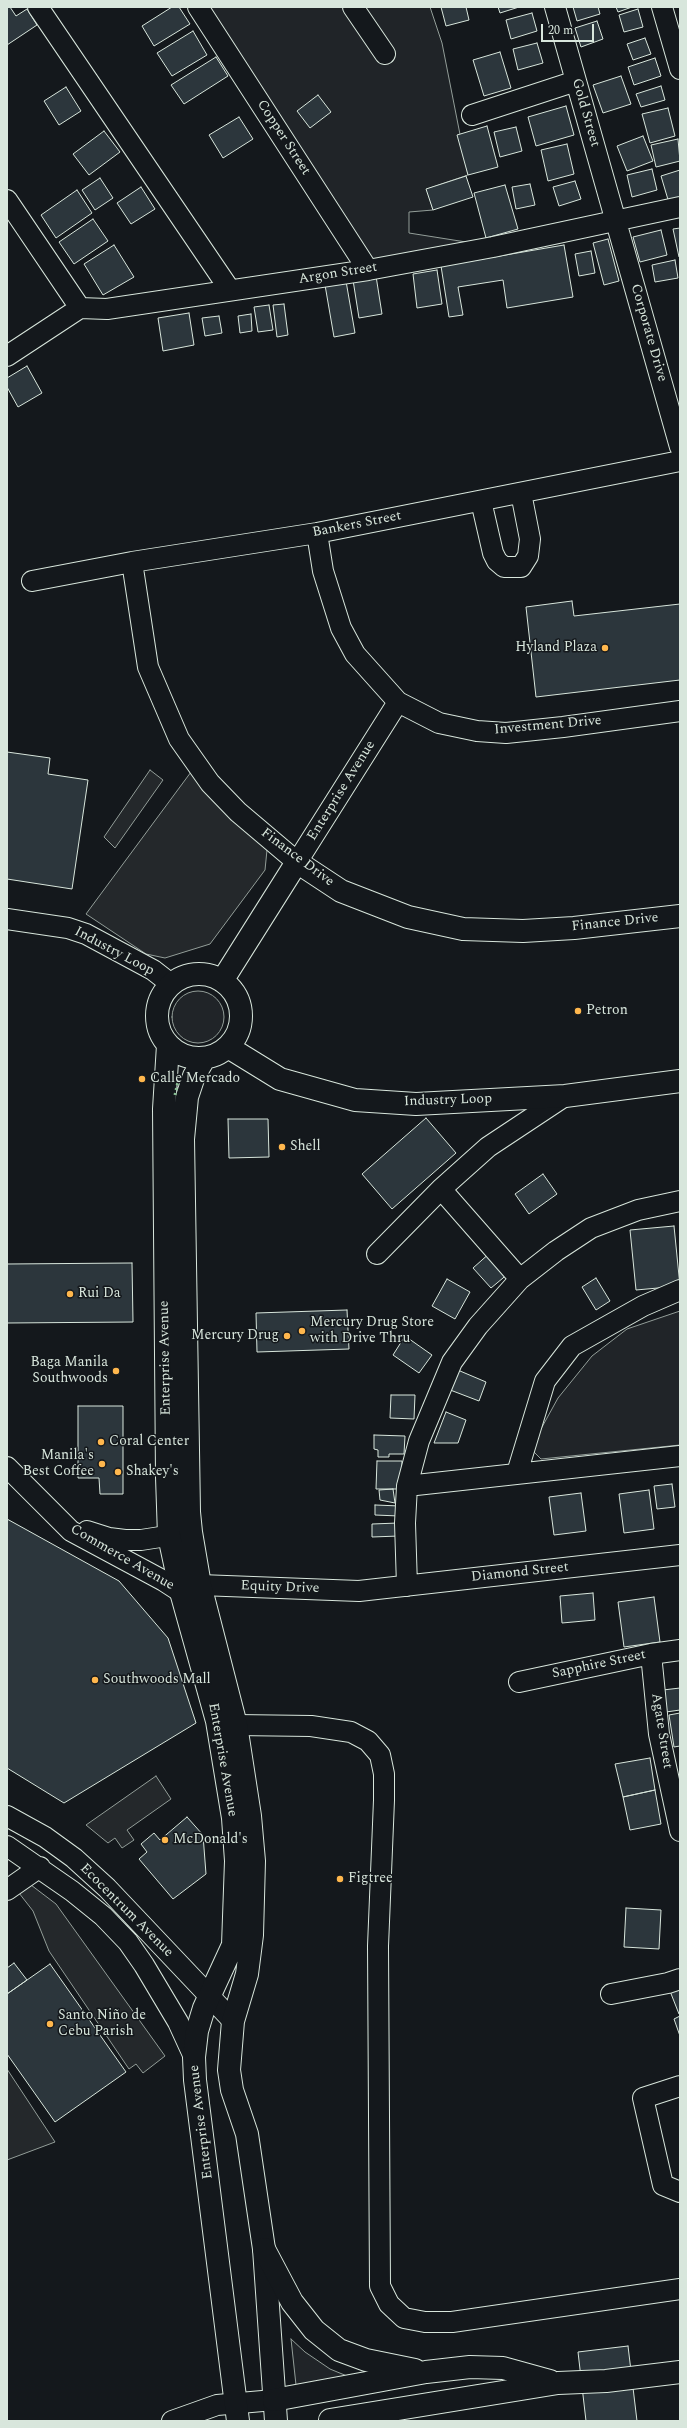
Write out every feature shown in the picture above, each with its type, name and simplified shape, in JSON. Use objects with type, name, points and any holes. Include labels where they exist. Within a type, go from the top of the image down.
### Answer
[{"type":"main road","name":"Finance Drive","points":[[297,862],[341,891],[408,917],[462,928],[545,930],[680,916]]},
{"type":"main road","name":"Enterprise Avenue","points":[[222,981],[297,862]]},
{"type":"main road","points":[[196,974],[210,975],[222,981],[230,988],[240,1007],[239,1029],[228,1047],[217,1054],[204,1058],[188,1057],[168,1045],[158,1028],[157,1009],[164,991],[171,984],[182,977],[196,974]]},
{"type":"main road","name":"Enterprise Avenue","points":[[168,1045],[164,1109],[167,1477],[170,1536],[191,1588],[236,1725],[250,1816],[254,1890],[252,1935],[247,1974],[233,2021],[229,2070],[232,2090],[247,2134],[264,2248],[276,2421]]},
{"type":"main road","name":"Industry Loop","points":[[228,1047],[280,1079],[355,1100],[416,1104],[565,1096],[680,1081]]},
{"type":"main road","name":"Enterprise Avenue","points":[[204,1058],[194,1076],[187,1097],[184,1139],[186,1366],[191,1532],[191,1588],[217,1721],[233,1818],[236,1895],[234,1944],[210,1995],[198,2030],[194,2057],[195,2080],[237,2412]]},
{"type":"main road","points":[[264,2248],[292,2302],[314,2330],[339,2350],[366,2360],[426,2372]]},
{"type":"main road","points":[[274,2400],[426,2372],[470,2367],[503,2368],[558,2383]]},
{"type":"main road","points":[[330,2420],[558,2383],[606,2381],[680,2372]]},
{"type":"street","points":[[38,7],[230,290]]},
{"type":"street","name":"Copper Street","points":[[198,7],[368,270]]},
{"type":"street","points":[[353,7],[385,54]]},
{"type":"street","name":"Gold Street","points":[[555,7],[615,220]]},
{"type":"street","points":[[662,7],[680,69]]},
{"type":"street","points":[[472,115],[576,81]]},
{"type":"street","points":[[7,200],[80,308],[7,356]]},
{"type":"street","name":"Argon Street","points":[[80,308],[107,309],[368,270],[493,247],[680,207]]},
{"type":"street","name":"Corporate Drive","points":[[615,220],[680,447]]},
{"type":"street","name":"Bankers Street","points":[[32,581],[132,562],[317,533],[680,461]]},
{"type":"street","points":[[481,501],[493,553],[497,561],[504,568],[521,567],[528,556],[530,539],[521,493]]},
{"type":"street","name":"Investment Drive","points":[[317,533],[323,572],[341,628],[354,654],[398,702],[439,723],[477,731],[506,733],[563,727],[680,710]]},
{"type":"street","name":"Finance Drive","points":[[132,562],[148,667],[179,740],[210,783],[238,812],[297,862]]},
{"type":"street","name":"Enterprise Avenue","points":[[297,862],[398,702]]},
{"type":"street","name":"Industry Loop","points":[[7,919],[68,928],[86,934],[153,970],[171,984]]},
{"type":"street","points":[[377,1254],[441,1189],[488,1147],[565,1096]]},
{"type":"street","points":[[441,1189],[520,1279]]},
{"type":"street","points":[[407,1586],[405,1523],[407,1486],[419,1441],[452,1362],[478,1326],[520,1279],[556,1252],[591,1228],[638,1210],[680,1201]]},
{"type":"street","points":[[517,1473],[545,1381],[572,1346],[643,1306],[680,1290]]},
{"type":"street","points":[[407,1486],[680,1456]]},
{"type":"street","name":"Commerce Avenue","points":[[7,1468],[76,1534],[164,1581],[191,1588]]},
{"type":"street","name":"Commerce Avenue","points":[[63,1523],[109,1538],[141,1540],[191,1532]]},
{"type":"street","name":"Diamond Street","points":[[359,1591],[680,1555]]},
{"type":"street","name":"Equity Drive","points":[[191,1588],[359,1591]]},
{"type":"street","name":"Sapphire Street","points":[[519,1682],[651,1654],[680,1650]]},
{"type":"street","name":"Agate Street","points":[[651,1654],[659,1734],[680,1831]]},
{"type":"street","points":[[236,1725],[311,1726],[351,1732],[368,1741],[380,1755],[384,1774],[384,1800],[378,1946],[380,2286],[389,2304],[404,2318],[425,2322],[452,2322],[680,2289]]},
{"type":"street","name":"Ecocentrum Avenue","points":[[7,1816],[45,1837],[74,1858],[107,1888],[233,2021]]},
{"type":"street","name":"Ecocentrum Avenue","points":[[7,1846],[40,1867],[103,1916],[128,1942],[144,1965],[178,2022],[194,2057]]},
{"type":"street","points":[[7,1890],[40,1867]]},
{"type":"street","points":[[611,1994],[668,1984],[680,1979]]},
{"type":"street","points":[[671,2189],[643,2098],[680,2086]]},
{"type":"street","points":[[172,2421],[216,2405],[237,2412],[274,2400]]},
{"type":"shaded area","points":[[200,7],[430,7],[442,43],[468,175],[427,189],[433,210],[409,212],[409,233],[485,245],[371,266]]},
{"type":"shaded area","points":[[150,770],[163,780],[115,848],[104,837]]},
{"type":"shaded area","points":[[191,772],[222,807],[267,850],[265,870],[210,944],[165,958],[146,954],[86,914]]},
{"type":"shaded area","points":[[193,991],[203,991],[213,995],[220,1002],[224,1012],[224,1022],[220,1032],[213,1039],[203,1043],[193,1043],[183,1039],[176,1032],[172,1022],[172,1012],[176,1002],[183,995]]},
{"type":"shaded area","points":[[680,1311],[680,1445],[541,1459],[533,1451],[536,1438],[558,1398],[592,1356],[627,1329]]},
{"type":"shaded area","points":[[156,1776],[171,1799],[127,1830],[134,1840],[122,1848],[115,1838],[108,1843],[86,1825]]},
{"type":"shaded area","points":[[31,1885],[56,1904],[165,2056],[143,2073],[136,2064],[129,2069],[49,1951],[33,1911],[19,1893]]},
{"type":"shaded area","points":[[7,2069],[55,2142],[7,2160]]},
{"type":"shaded area","points":[[291,2339],[305,2352],[330,2369],[347,2376],[296,2385]]},
{"type":"building","points":[[7,7],[10,7],[16,16],[27,9],[37,25],[7,45]]},
{"type":"building","points":[[172,7],[179,7],[190,24],[154,46],[142,26]]},
{"type":"building","points":[[441,7],[466,7],[469,20],[446,26]]},
{"type":"building","points":[[498,7],[519,7],[500,13]]},
{"type":"building","points":[[573,7],[598,7],[600,14],[577,21]]},
{"type":"building","points":[[616,7],[632,7],[618,12]]},
{"type":"building","points":[[638,9],[643,27],[624,32],[619,15]]},
{"type":"building","points":[[532,13],[537,31],[511,39],[506,20]]},
{"type":"building","points":[[597,21],[603,39],[581,47],[575,28]]},
{"type":"building","points":[[193,31],[207,55],[172,76],[157,53]]},
{"type":"building","points":[[645,38],[651,54],[633,60],[627,44]]},
{"type":"building","points":[[537,43],[543,63],[518,70],[513,49]]},
{"type":"building","points":[[500,52],[511,88],[484,96],[473,60]]},
{"type":"building","points":[[216,57],[228,76],[184,104],[171,85]]},
{"type":"building","points":[[655,58],[661,76],[634,85],[628,67]]},
{"type":"building","points":[[621,76],[631,104],[603,113],[593,85]]},
{"type":"building","points":[[661,86],[665,100],[641,107],[636,94]]},
{"type":"building","points":[[66,87],[81,111],[59,125],[44,101]]},
{"type":"building","points":[[318,95],[331,112],[310,128],[297,111]]},
{"type":"building","points":[[566,106],[574,135],[536,146],[528,117]]},
{"type":"building","points":[[668,108],[675,136],[650,143],[642,114]]},
{"type":"building","points":[[239,117],[253,139],[223,158],[209,135]]},
{"type":"building","points":[[487,126],[498,167],[468,175],[457,135]]},
{"type":"building","points":[[516,127],[522,151],[500,157],[494,132]]},
{"type":"building","points":[[104,131],[120,152],[89,175],[73,154]]},
{"type":"building","points":[[643,136],[653,161],[627,171],[617,146]]},
{"type":"building","points":[[678,139],[680,161],[656,167],[651,145]]},
{"type":"building","points":[[567,144],[574,174],[548,181],[541,150]]},
{"type":"building","points":[[652,169],[657,190],[632,197],[627,175]]},
{"type":"building","points":[[680,170],[680,200],[669,203],[661,176]]},
{"type":"building","points":[[466,176],[473,197],[433,210],[426,189]]},
{"type":"building","points":[[100,178],[113,198],[95,210],[82,190]]},
{"type":"building","points":[[575,181],[581,199],[559,206],[553,187]]},
{"type":"building","points":[[530,184],[535,205],[516,209],[512,187]]},
{"type":"building","points":[[505,185],[518,229],[486,238],[474,193]]},
{"type":"building","points":[[141,187],[155,209],[131,224],[117,203]]},
{"type":"building","points":[[77,190],[92,213],[56,238],[41,215]]},
{"type":"building","points":[[93,219],[108,241],[74,264],[59,242]]},
{"type":"building","points":[[680,228],[680,257],[679,257],[673,229]]},
{"type":"building","points":[[661,230],[667,255],[640,262],[633,237]]},
{"type":"building","points":[[608,239],[619,281],[604,285],[593,243]]},
{"type":"building","points":[[114,245],[134,277],[103,295],[84,264]]},
{"type":"building","points":[[564,245],[573,297],[507,308],[503,280],[458,287],[463,315],[449,317],[441,266]]},
{"type":"building","points":[[591,251],[595,273],[579,276],[575,254]]},
{"type":"building","points":[[675,260],[678,278],[655,282],[652,265]]},
{"type":"building","points":[[437,270],[442,304],[417,308],[413,274]]},
{"type":"building","points":[[376,276],[382,314],[359,318],[353,280]]},
{"type":"building","points":[[346,281],[355,333],[334,337],[325,285]]},
{"type":"building","points":[[284,304],[288,335],[277,337],[273,305]]},
{"type":"building","points":[[269,305],[273,330],[258,332],[254,307]]},
{"type":"building","points":[[189,313],[194,345],[163,351],[158,318]]},
{"type":"building","points":[[251,314],[252,331],[240,333],[238,316]]},
{"type":"building","points":[[219,316],[222,333],[205,336],[202,318]]},
{"type":"building","points":[[27,366],[42,393],[18,407],[7,387],[7,378]]},
{"type":"building","name":"Hyland Plaza","points":[[572,601],[574,616],[680,604],[680,680],[536,697],[526,607]]},
{"type":"building","points":[[7,752],[50,758],[48,774],[88,780],[72,889],[7,879]]},
{"type":"building","points":[[426,1118],[456,1153],[392,1209],[362,1174]]},
{"type":"building","points":[[228,1119],[268,1119],[269,1157],[229,1158]]},
{"type":"building","points":[[543,1174],[557,1194],[529,1214],[515,1194]]},
{"type":"building","points":[[674,1226],[680,1286],[636,1290],[630,1230]]},
{"type":"building","points":[[491,1252],[509,1273],[491,1288],[473,1268]]},
{"type":"building","name":"Rui Da","points":[[132,1263],[133,1322],[7,1323],[7,1264]]},
{"type":"building","points":[[596,1278],[610,1301],[596,1310],[582,1287]]},
{"type":"building","points":[[447,1279],[470,1292],[455,1319],[432,1306]]},
{"type":"building","name":"Mercury Drug Store with Drive Thru","points":[[347,1310],[349,1349],[257,1352],[256,1313]]},
{"type":"building","points":[[405,1336],[432,1355],[419,1373],[393,1355]]},
{"type":"building","points":[[453,1368],[486,1382],[479,1401],[445,1388]]},
{"type":"building","points":[[391,1395],[415,1395],[414,1419],[390,1418]]},
{"type":"building","name":"Coral Center","points":[[78,1406],[123,1406],[123,1494],[100,1494],[99,1478],[78,1478]]},
{"type":"building","points":[[446,1412],[466,1420],[458,1443],[434,1443]]},
{"type":"building","points":[[374,1435],[405,1436],[404,1454],[389,1454],[389,1457],[378,1457],[378,1450],[374,1449]]},
{"type":"building","points":[[377,1461],[402,1461],[402,1489],[376,1489]]},
{"type":"building","points":[[672,1484],[675,1507],[657,1509],[654,1486]]},
{"type":"building","points":[[393,1489],[395,1503],[380,1500],[379,1490]]},
{"type":"building","points":[[649,1490],[654,1529],[624,1533],[619,1494]]},
{"type":"building","points":[[581,1493],[586,1531],[554,1535],[549,1497]]},
{"type":"building","points":[[375,1505],[400,1506],[399,1516],[375,1515]]},
{"type":"building","name":"Southwoods Mall","points":[[7,1519],[119,1581],[168,1638],[196,1723],[64,1803],[7,1768]]},
{"type":"building","points":[[398,1523],[399,1536],[372,1537],[372,1524]]},
{"type":"building","points":[[593,1593],[595,1620],[562,1623],[560,1596]]},
{"type":"building","points":[[654,1597],[660,1642],[624,1647],[618,1602]]},
{"type":"building","points":[[680,1688],[680,1710],[666,1712],[663,1690]]},
{"type":"building","points":[[680,1713],[680,1746],[674,1747],[669,1715]]},
{"type":"building","points":[[650,1758],[655,1790],[623,1797],[615,1764]]},
{"type":"building","points":[[655,1790],[661,1824],[630,1830],[623,1797]]},
{"type":"building","points":[[187,1817],[203,1835],[206,1874],[173,1899],[139,1859],[147,1852],[141,1844],[154,1833],[160,1840]]},
{"type":"building","points":[[626,1908],[661,1910],[659,1949],[624,1947]]},
{"type":"building","points":[[14,1963],[27,1980],[7,1994],[7,1968]]},
{"type":"building","name":"Santo Niño de Cebu Parish","points":[[50,1964],[126,2072],[55,2122],[7,2054],[7,1994]]},
{"type":"building","points":[[680,1981],[680,2013],[679,2014],[668,1986]]},
{"type":"building","points":[[680,2016],[680,2036],[674,2019]]},
{"type":"building","points":[[628,2346],[637,2421],[586,2421],[578,2352]]},
{"type":"hedge","points":[[175,1095],[179,1077]]},
{"type":"place","name":"Hyland Plaza","points":[[605,648]]},
{"type":"place","name":"Petron","points":[[578,1011]]},
{"type":"place","name":"Calle Mercado","points":[[142,1079]]},
{"type":"place","name":"Shell","points":[[282,1147]]},
{"type":"place","name":"Rui Da","points":[[70,1294]]},
{"type":"place","name":"Mercury Drug Store with Drive Thru","points":[[302,1331]]},
{"type":"place","name":"Mercury Drug","points":[[287,1336]]},
{"type":"place","name":"Baga Manila Southwoods","points":[[116,1371]]},
{"type":"place","name":"Coral Center","points":[[101,1442]]},
{"type":"place","name":"Manila's Best Coffee","points":[[102,1464]]},
{"type":"place","name":"Shakey's","points":[[118,1472]]},
{"type":"place","name":"Southwoods Mall","points":[[95,1680]]},
{"type":"place","name":"McDonald's","points":[[165,1840]]},
{"type":"place","name":"Figtree","points":[[340,1879]]},
{"type":"place","name":"Santo Niño de Cebu Parish","points":[[50,2024]]}]
